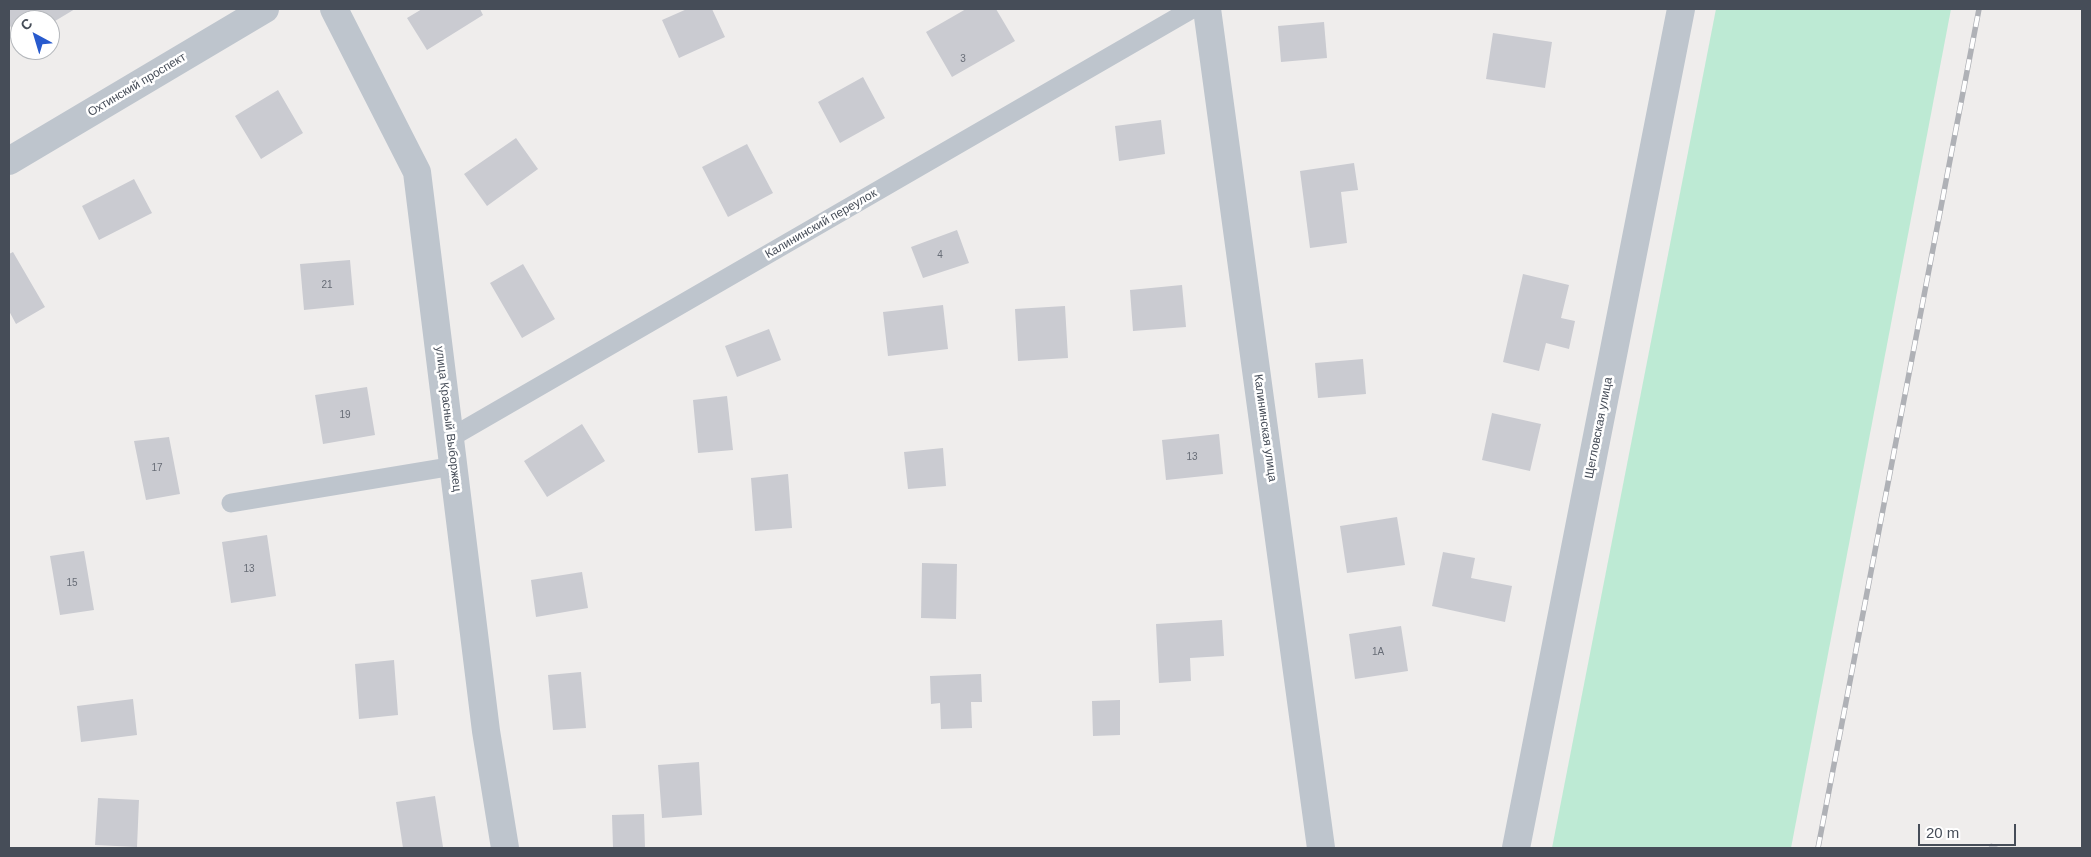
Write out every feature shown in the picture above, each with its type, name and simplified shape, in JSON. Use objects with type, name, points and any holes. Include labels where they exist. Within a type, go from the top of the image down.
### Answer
[{"type":"street","name":"Охтинский проспект","points":[[9,161],[265,9]]},
{"type":"street","name":"улица Красный Выборжец","points":[[334,9],[417,172],[486,731],[505,848]]},
{"type":"street","name":"Калининская улица","points":[[1207,9],[1321,848]]},
{"type":"street","name":"Щегловская улица","points":[[1516,848],[1681,9]]},
{"type":"lane","name":"Калининский переулок","points":[[450,438],[1192,9]]},
{"type":"lane","points":[[231,503],[454,466]]},
{"type":"green space","points":[[1716,9],[1951,9],[1791,848],[1552,848]]},
{"type":"building","points":[[9,9],[75,9],[60,18],[60,10],[10,10],[10,26]]},
{"type":"building","points":[[422,9],[480,9],[483,15],[427,50],[407,18]]},
{"type":"building","points":[[687,9],[712,9],[725,37],[679,58],[662,20]]},
{"type":"building","points":[[966,9],[996,9],[1015,41],[952,77],[926,32]]},
{"type":"building","points":[[1324,22],[1327,58],[1281,62],[1278,26]]},
{"type":"building","points":[[1493,33],[1552,42],[1545,88],[1486,79]]},
{"type":"building","points":[[863,77],[885,118],[840,143],[818,102]]},
{"type":"building","points":[[278,90],[303,133],[261,159],[235,116]]},
{"type":"building","points":[[1161,120],[1165,154],[1119,161],[1115,126]]},
{"type":"building","points":[[516,138],[538,169],[487,206],[464,174]]},
{"type":"building","points":[[747,144],[773,193],[728,217],[702,167]]},
{"type":"building","points":[[1354,163],[1358,190],[1341,192],[1347,243],[1310,248],[1300,171]]},
{"type":"building","points":[[134,179],[152,213],[99,240],[82,206]]},
{"type":"building","points":[[957,230],[969,263],[923,278],[911,247]]},
{"type":"building","points":[[13,252],[45,307],[16,324],[9,311],[9,254]]},
{"type":"building","points":[[350,260],[354,305],[304,310],[300,264]]},
{"type":"building","points":[[523,264],[555,319],[522,338],[490,283]]},
{"type":"building","points":[[1523,274],[1569,285],[1561,318],[1575,321],[1569,349],[1546,343],[1539,371],[1503,362]]},
{"type":"building","points":[[1182,285],[1186,327],[1133,331],[1130,290]]},
{"type":"building","points":[[943,305],[948,349],[888,356],[883,312]]},
{"type":"building","points":[[1065,306],[1068,358],[1018,361],[1015,309]]},
{"type":"building","points":[[769,329],[781,360],[737,377],[725,346]]},
{"type":"building","points":[[1363,359],[1366,394],[1318,398],[1315,363]]},
{"type":"building","points":[[367,387],[375,435],[323,444],[315,395]]},
{"type":"building","points":[[727,396],[733,450],[698,453],[693,400]]},
{"type":"building","points":[[1492,413],[1541,424],[1530,471],[1482,460]]},
{"type":"building","points":[[582,424],[605,461],[547,497],[524,461]]},
{"type":"building","points":[[1219,434],[1223,474],[1166,480],[1162,440]]},
{"type":"building","points":[[169,437],[180,494],[146,500],[134,441]]},
{"type":"building","points":[[943,448],[946,486],[908,489],[904,452]]},
{"type":"building","points":[[788,474],[792,528],[755,531],[751,478]]},
{"type":"building","points":[[1397,517],[1405,565],[1347,573],[1340,526]]},
{"type":"building","points":[[267,535],[276,596],[231,603],[222,542]]},
{"type":"building","points":[[84,551],[94,610],[60,615],[50,556]]},
{"type":"building","points":[[1443,552],[1475,558],[1471,578],[1512,586],[1505,622],[1432,606]]},
{"type":"building","points":[[922,563],[957,564],[956,619],[921,618]]},
{"type":"building","points":[[582,572],[588,608],[536,617],[531,580]]},
{"type":"building","points":[[1222,620],[1224,656],[1190,658],[1191,681],[1159,683],[1156,624]]},
{"type":"building","points":[[1401,626],[1408,671],[1355,679],[1349,634]]},
{"type":"building","points":[[394,660],[398,715],[359,719],[355,664]]},
{"type":"building","points":[[581,672],[586,728],[553,730],[548,675]]},
{"type":"building","points":[[981,674],[982,702],[971,702],[972,728],[941,729],[940,703],[931,704],[930,676]]},
{"type":"building","points":[[133,699],[137,735],[81,742],[77,706]]},
{"type":"building","points":[[1120,700],[1120,735],[1093,736],[1092,701]]},
{"type":"building","points":[[699,762],[702,815],[662,818],[658,765]]},
{"type":"building","points":[[435,796],[443,847],[403,848],[396,802]]},
{"type":"building","points":[[98,798],[139,800],[137,847],[95,845]]},
{"type":"building","points":[[644,814],[645,848],[613,848],[612,815]]},
{"type":"building","points":[[1991,843],[2000,848],[1988,848]]},
{"type":"railway","points":[[1818,848],[1979,9]]}]
